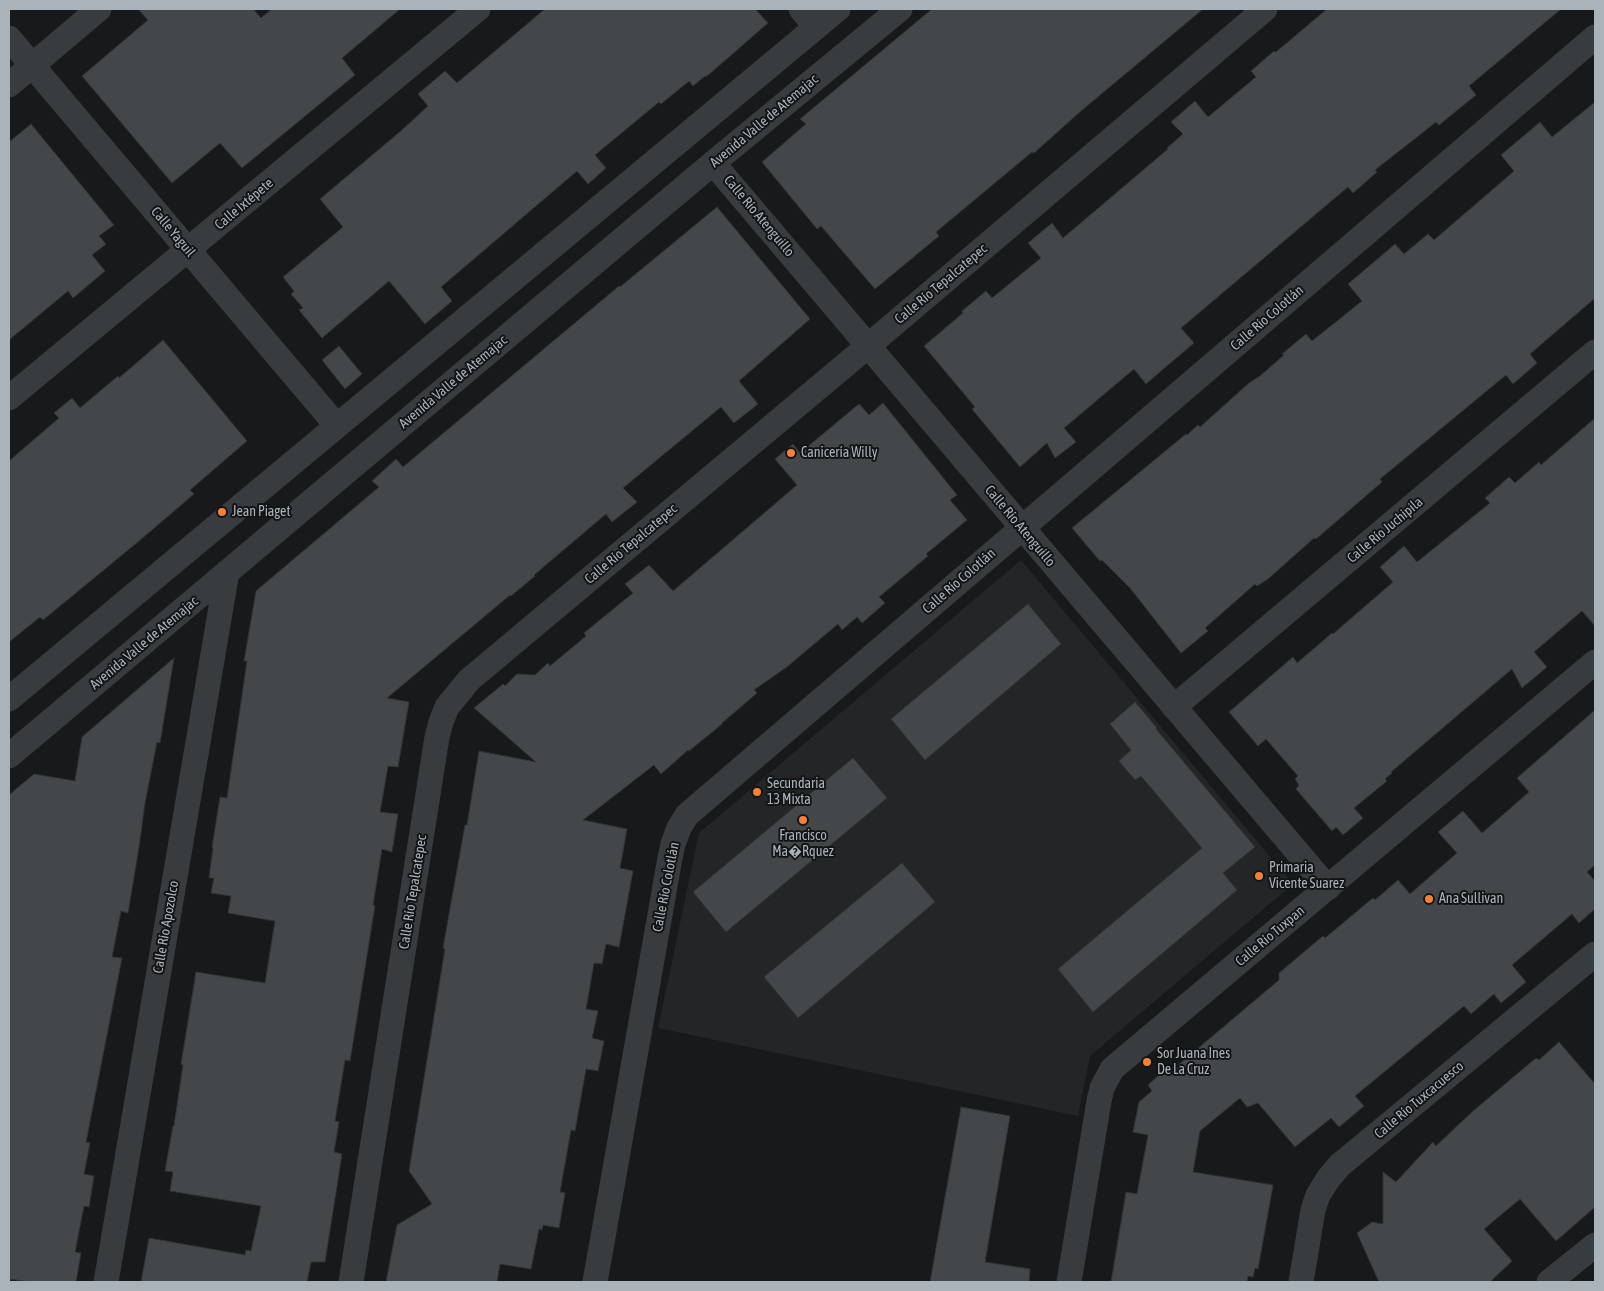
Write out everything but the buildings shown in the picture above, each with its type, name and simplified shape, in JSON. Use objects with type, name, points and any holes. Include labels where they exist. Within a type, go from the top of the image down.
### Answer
[{"type":"street","points":[[9,85],[99,9]]},
{"type":"street","name":"Calle Ixtépete","points":[[9,398],[478,9]]},
{"type":"street","points":[[9,699],[337,426],[809,18],[838,9]]},
{"type":"street","name":"Avenida Valle de Atemajac","points":[[9,756],[713,162],[900,9]]},
{"type":"street","name":"Calle Río Tepalcatepec","points":[[351,1282],[437,737],[447,707],[469,680],[868,346],[1265,9]]},
{"type":"street","name":"Calle Río Colotlán","points":[[595,1282],[670,858],[679,828],[687,815],[1595,37]]},
{"type":"street","name":"Calle Yaguil","points":[[9,38],[337,426]]},
{"type":"street","name":"Calle Río Atenguillo","points":[[713,162],[1328,888]]},
{"type":"street","name":"Calle Río Juchipila","points":[[1174,707],[1595,352]]},
{"type":"street","name":"Calle Río Apozolco","points":[[106,1282],[227,572]]},
{"type":"street","name":"Calle Río Tuxpan","points":[[1069,1282],[1099,1101],[1102,1088],[1112,1069],[1595,662]]},
{"type":"street","name":"Calle Río Tuxcacuesco","points":[[1302,1282],[1315,1203],[1318,1195],[1340,1165],[1595,954]]},
{"type":"street","points":[[1549,1282],[1595,1245]]},
{"type":"shaded area","points":[[1021,560],[1293,884],[1090,1056],[1078,1116],[658,1028],[699,833]]},
{"type":"place","name":"Canicería Willy","points":[[791,453]]},
{"type":"place","name":"Jean Piaget","points":[[222,512]]},
{"type":"place","name":"Secundaria 13 Mixta","points":[[757,792]]},
{"type":"place","name":"Francisco Ma�Rquez","points":[[803,820]]},
{"type":"place","name":"Primaria Vicente Suarez","points":[[1259,876]]},
{"type":"place","name":"Ana Sullivan","points":[[1429,899]]},
{"type":"place","name":"Sor Juana Ines De La Cruz","points":[[1147,1062]]}]
